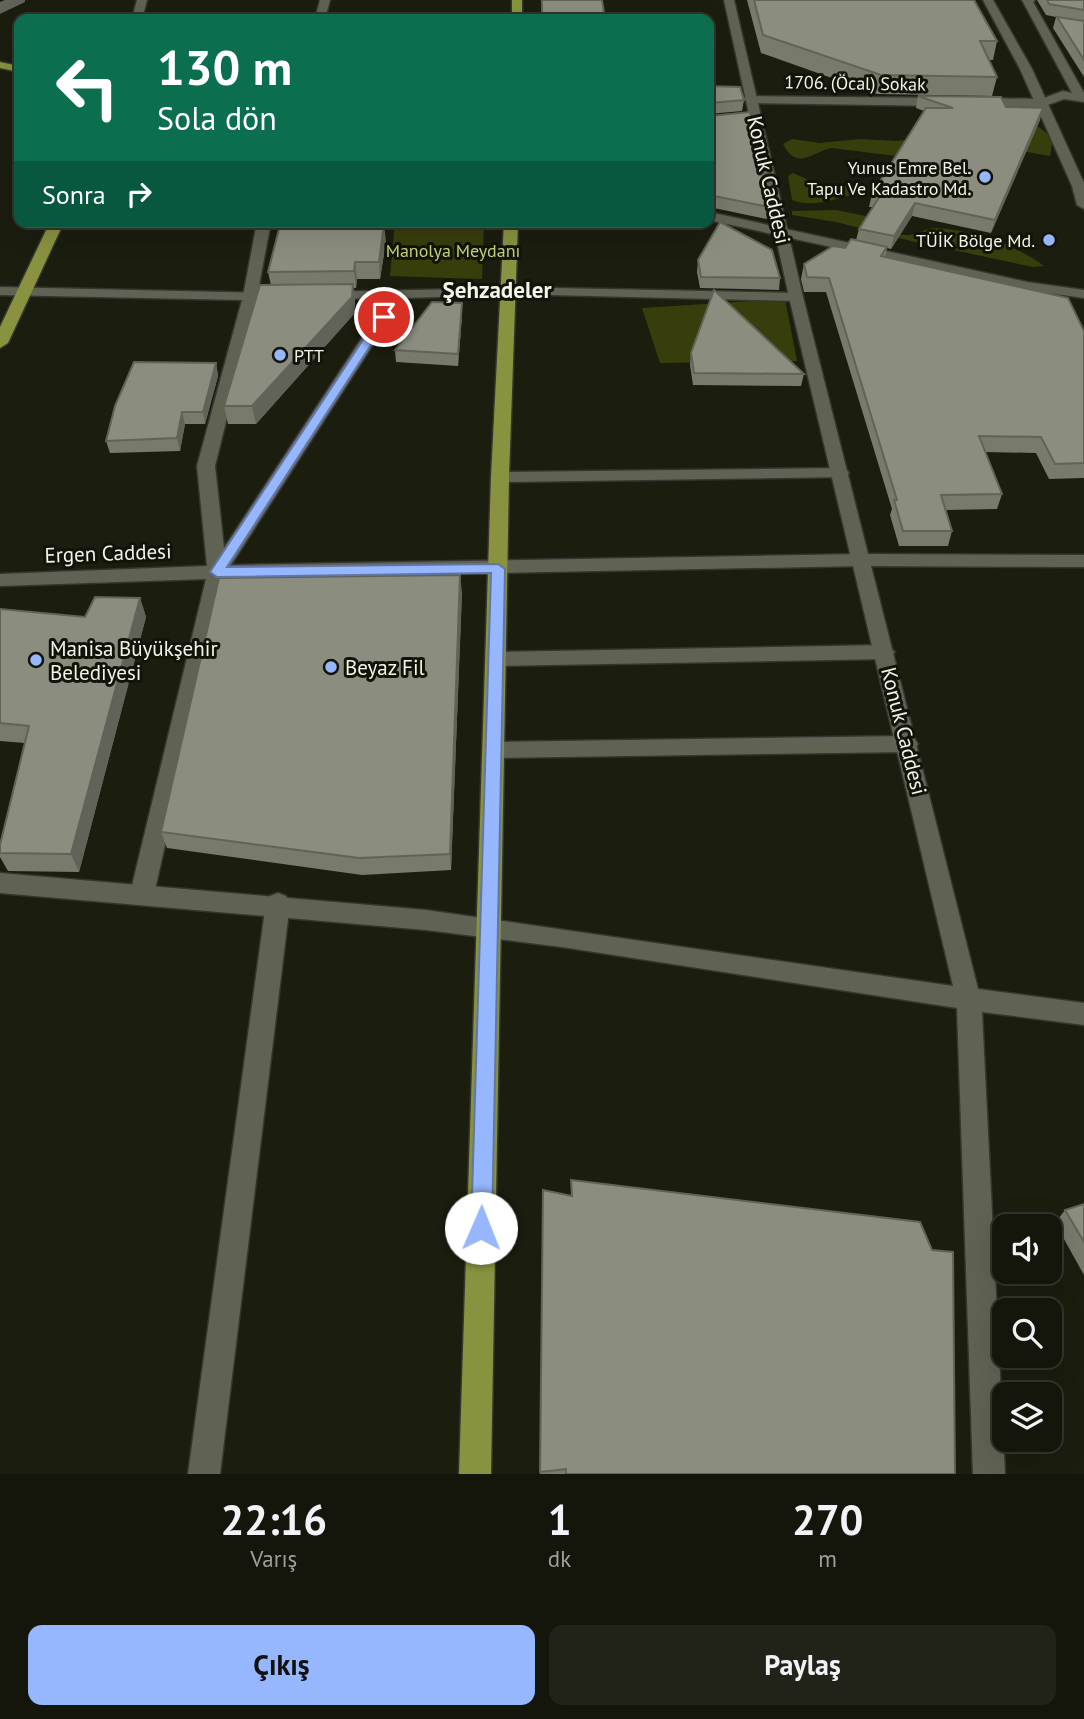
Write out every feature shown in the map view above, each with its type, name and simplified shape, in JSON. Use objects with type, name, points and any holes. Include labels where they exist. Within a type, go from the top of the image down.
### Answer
[{"type":"main road","points":[[0,343],[54,228]]},
{"type":"main road","points":[[475,1474],[500,477],[512,228]]},
{"type":"street","name":"Konuk Caddesi","points":[[729,0],[748,117],[781,232],[969,1001],[989,1474]]},
{"type":"street","points":[[988,0],[1042,103],[1079,186],[1084,205]]},
{"type":"street","points":[[1030,0],[1027,1],[1045,21],[1083,98]]},
{"type":"street","name":"1706. (Öcal) Sokak","points":[[745,94],[1042,103],[1063,95],[1083,98]]},
{"type":"street","points":[[714,217],[1027,286],[1084,294]]},
{"type":"street","points":[[142,894],[217,572],[206,466],[250,296],[263,228]]},
{"type":"street","points":[[1027,286],[1046,295],[1084,306]]},
{"type":"street","points":[[0,291],[277,295]]},
{"type":"street","points":[[304,295],[508,291],[796,297]]},
{"type":"street","points":[[217,572],[399,293]]},
{"type":"street","points":[[500,477],[841,473]]},
{"type":"street","name":"Ergen Caddesi","points":[[0,580],[217,572],[498,569],[862,560],[1084,561]]},
{"type":"street","points":[[496,659],[885,652]]},
{"type":"street","points":[[494,750],[907,744]]},
{"type":"street","points":[[0,883],[278,903],[488,927],[969,1001],[1084,1014]]},
{"type":"street","points":[[204,1474],[278,903]]},
{"type":"green space","points":[[1036,125],[1053,138],[1050,156],[1004,148],[904,157],[832,148],[800,159],[789,153],[783,144],[792,139],[819,143],[860,139],[896,141]]},
{"type":"green space","points":[[793,173],[820,185],[841,184],[855,190],[855,194],[815,203],[792,200],[788,176]]},
{"type":"green space","points":[[836,210],[876,218],[886,228],[904,235],[936,228],[979,235],[1020,251],[1044,266],[1033,267],[836,222],[792,215],[792,211]]},
{"type":"green space","name":"Manolya Meydanı","points":[[394,228],[484,228],[482,279],[390,276]]},
{"type":"green space","points":[[785,299],[797,361],[660,363],[642,308]]},
{"type":"building","points":[[542,0],[602,0],[604,14],[542,14]]},
{"type":"building","points":[[754,0],[974,0],[997,41],[980,41],[997,77],[881,75],[763,35]]},
{"type":"building","points":[[1047,0],[1084,0],[1084,10],[1049,4]]},
{"type":"building","points":[[1057,17],[1084,21],[1084,60]]},
{"type":"building","points":[[714,86],[740,87],[744,100],[714,103]]},
{"type":"building","points":[[918,96],[1001,97],[1006,107],[1043,108],[995,220],[915,203],[894,236],[859,229],[880,196],[872,194],[926,108],[953,108]]},
{"type":"building","points":[[750,112],[769,207],[714,196],[714,116]]},
{"type":"building","points":[[720,222],[772,250],[780,278],[701,277],[698,260]]},
{"type":"building","points":[[279,228],[383,228],[379,262],[355,262],[354,271],[268,272]]},
{"type":"building","points":[[851,239],[887,247],[881,256],[1068,298],[1084,331],[1084,463],[1055,464],[1041,437],[979,436],[1002,494],[941,495],[952,531],[903,531],[894,500],[897,500],[829,278],[807,277],[804,264],[833,246],[845,248]]},
{"type":"building","name":"PTT","points":[[353,284],[352,297],[252,406],[224,406],[260,285]]},
{"type":"building","points":[[714,290],[804,374],[694,373],[691,353]]},
{"type":"building","points":[[432,302],[462,303],[458,354],[395,350]]},
{"type":"building","points":[[134,362],[216,363],[203,412],[182,412],[177,438],[106,441],[115,406]]},
{"type":"building","name":"Beyaz Fil","points":[[460,575],[450,854],[359,858],[161,832],[219,578]]},
{"type":"building","points":[[95,597],[140,598],[71,854],[0,853],[29,726],[0,723],[0,609],[85,617]]},
{"type":"building","points":[[571,1180],[920,1222],[932,1250],[953,1252],[955,1474],[566,1474],[566,1469],[540,1472],[543,1190],[572,1196]]},
{"type":"building","points":[[1084,1204],[1084,1242],[1065,1210]]},
{"type":"place","name":"Yunus Emre Bel. Tapu Ve Kadastro Md.","points":[[985,177]]},
{"type":"place","name":"TÜİK Bölge Md.","points":[[1049,240]]},
{"type":"place","name":"PTT","points":[[280,355]]},
{"type":"place","name":"Manisa Büyükşehir Belediyesi","points":[[36,660]]},
{"type":"place","name":"Beyaz Fil","points":[[331,667]]},
{"type":"district","name":"Şehzadeler","points":[[497,289]]},
{"type":"route","points":[[384,317],[217,572],[498,569],[481,1228]]}]
